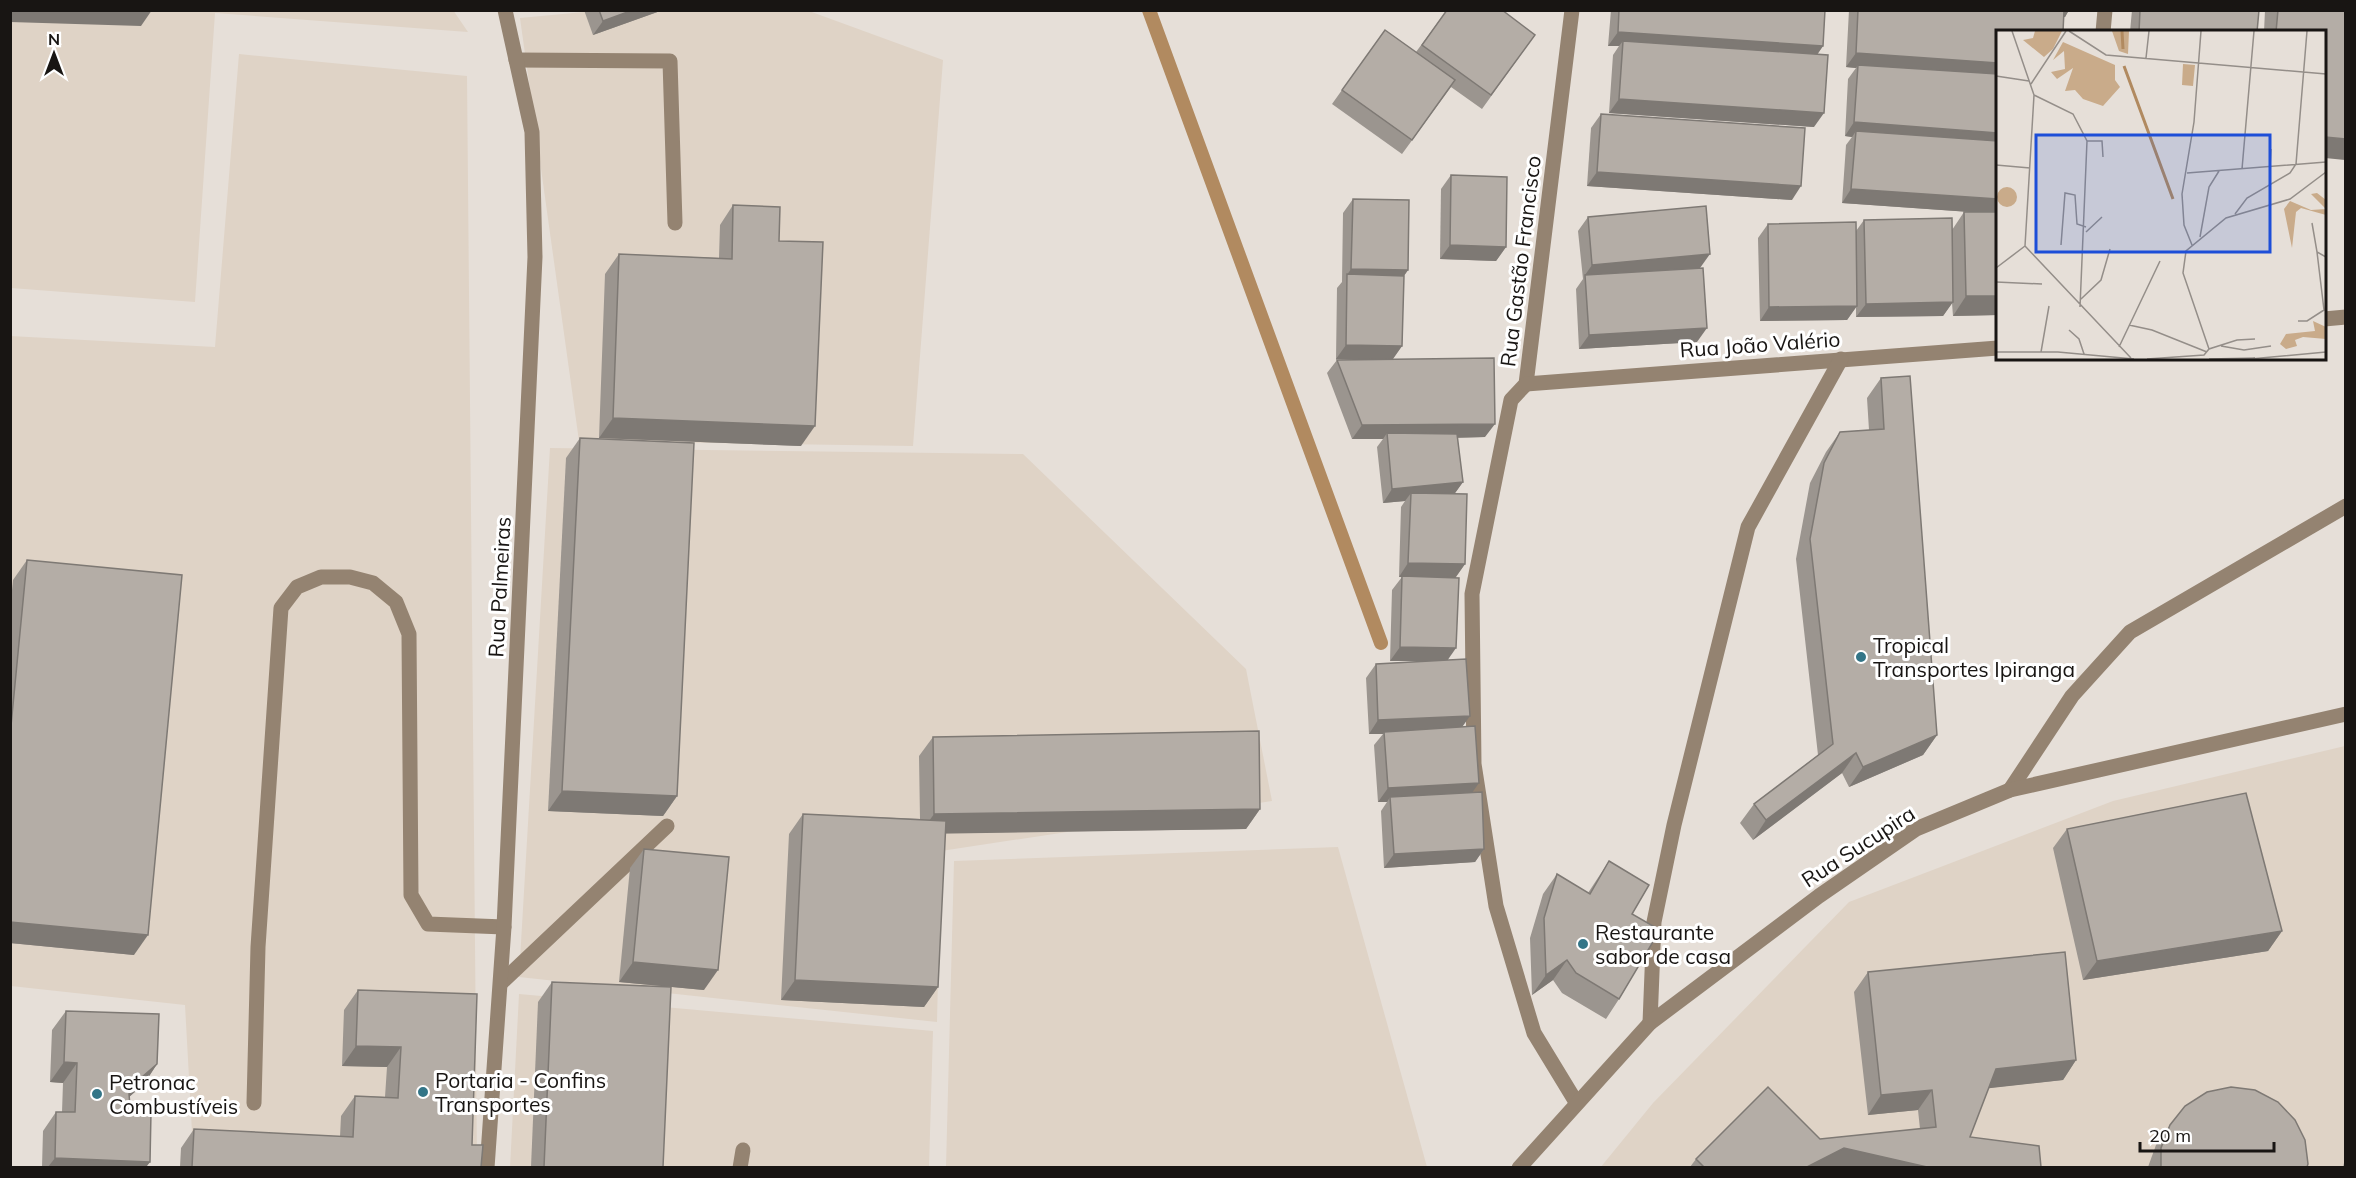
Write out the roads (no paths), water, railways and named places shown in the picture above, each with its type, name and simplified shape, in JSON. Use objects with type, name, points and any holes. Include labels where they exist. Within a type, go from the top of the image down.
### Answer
[{"type":"street","name":"Rua Palmeiras","points":[[487,1167],[504,927],[535,257],[532,132],[505,10]]},
{"type":"street","name":"Rua Gastão Francisco","points":[[1572,10],[1526,384],[1511,400],[1472,594],[1474,765],[1496,906],[1534,1033],[1576,1102]]},
{"type":"street","points":[[2103,30],[2105,10]]},
{"type":"street","points":[[516,60],[670,61],[675,223]]},
{"type":"street","points":[[2326,319],[2346,317]]},
{"type":"street","name":"Rua João Valério","points":[[1526,384],[1996,348]]},
{"type":"street","points":[[1650,1023],[1654,922],[1674,825],[1748,526],[1841,359]]},
{"type":"street","points":[[2010,790],[2072,696],[2130,632],[2346,506]]},
{"type":"street","points":[[254,1103],[258,947],[281,608],[297,587],[321,577],[350,577],[373,583],[396,602],[409,634],[411,895],[428,924],[504,927]]},
{"type":"street","name":"Rua Sucupira","points":[[1519,1167],[1650,1023],[1819,896],[1916,829],[2010,790],[2346,714]]},
{"type":"street","points":[[501,983],[667,826]]},
{"type":"street","points":[[740,1167],[743,1150]]},
{"type":"waterway","points":[[1149,10],[1381,643]]},
{"type":"place","name":"Tropical Transportes Ipiranga","points":[[1861,657]]},
{"type":"place","name":"Restaurante sabor de casa","points":[[1583,944]]},
{"type":"place","name":"Portaria - Confins Transportes","points":[[423,1092]]},
{"type":"place","name":"Petronac Combustíveis","points":[[97,1094]]}]
